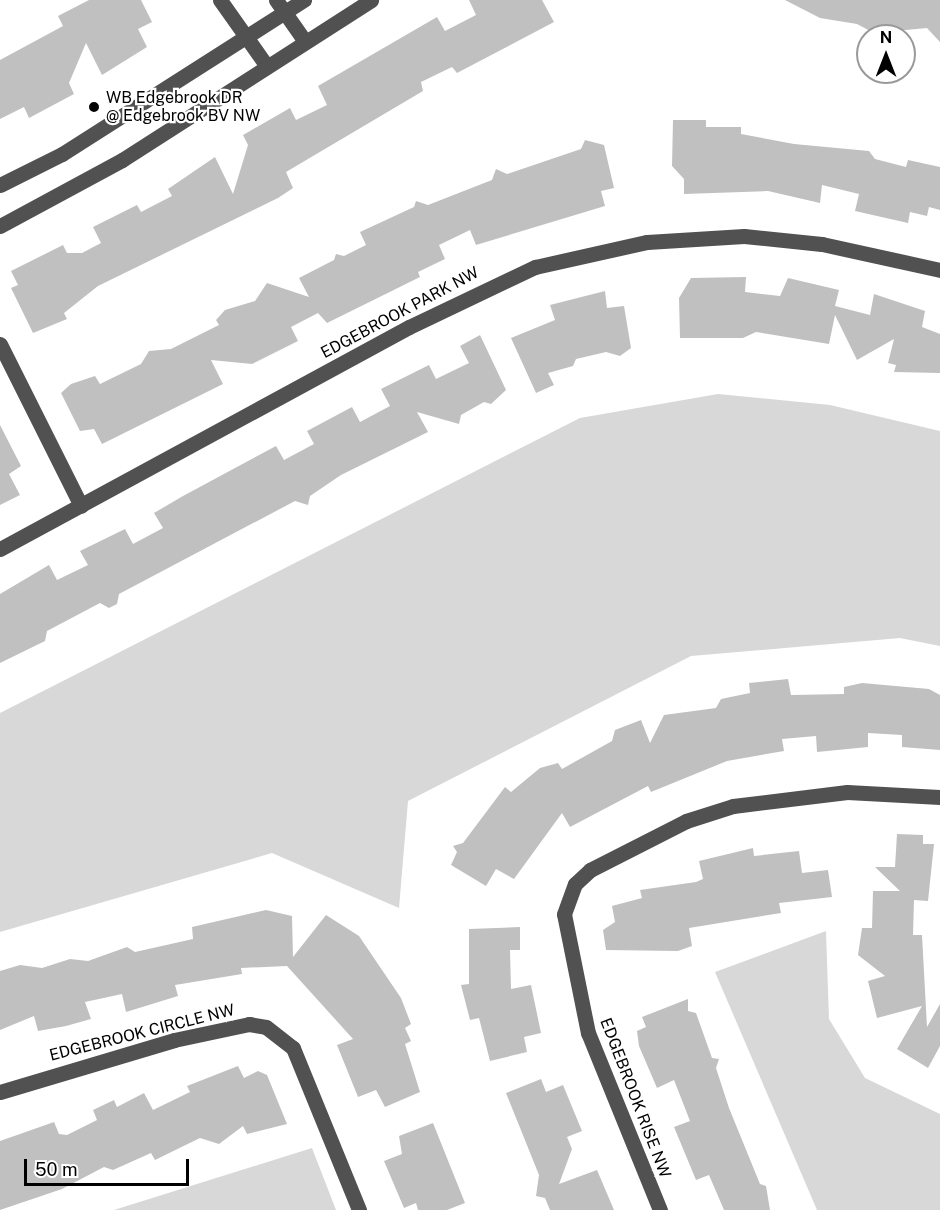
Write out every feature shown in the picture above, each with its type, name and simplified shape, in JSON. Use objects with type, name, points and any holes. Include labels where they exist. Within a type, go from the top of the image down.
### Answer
[{"type":"street","points":[[220,0],[266,65]]},
{"type":"street","points":[[0,185],[62,154],[267,21],[280,5],[304,0]]},
{"type":"street","points":[[0,226],[122,160],[304,40],[371,0]]},
{"type":"street","points":[[280,5],[304,40]]},
{"type":"street","name":"EDGEBROOK PARK NW","points":[[0,549],[409,327],[535,267],[647,242],[744,236],[822,244],[940,270]]},
{"type":"street","points":[[0,344],[81,506]]},
{"type":"street","name":"EDGEBROOK RISE NW","points":[[660,1210],[588,1033],[564,914],[575,884],[590,870],[686,821],[733,806],[848,792],[940,797]]},
{"type":"street","name":"EDGEBROOK CIRCLE NW","points":[[0,1092],[174,1040],[249,1024],[266,1028],[293,1048],[359,1210]]},
{"type":"shaded area","points":[[718,394],[830,405],[940,431],[940,646],[900,638],[691,656],[408,801],[399,908],[272,853],[0,932],[0,713],[580,418]]},
{"type":"shaded area","points":[[826,931],[829,1019],[865,1078],[940,1114],[940,1210],[817,1210],[715,972]]},
{"type":"shaded area","points":[[312,1148],[336,1210],[114,1210]]},
{"type":"building","points":[[89,0],[141,0],[152,22],[138,29],[147,47],[102,75],[86,43],[69,83],[74,94],[29,118],[24,107],[0,119],[0,60],[63,26],[58,16]]},
{"type":"building","points":[[469,0],[542,0],[554,22],[457,73],[452,67],[421,82],[423,91],[286,172],[293,188],[278,198],[98,286],[64,313],[67,319],[33,333],[11,288],[18,285],[11,271],[63,245],[67,253],[82,253],[101,243],[93,227],[137,205],[141,212],[172,196],[168,189],[215,157],[233,194],[248,145],[243,135],[290,108],[296,120],[327,105],[318,86],[437,17],[445,31],[476,15]]},
{"type":"building","points":[[785,0],[940,0],[940,42],[927,28],[916,29],[916,24],[857,24],[820,18]]},
{"type":"building","points":[[673,120],[706,120],[706,127],[741,127],[741,134],[794,144],[869,151],[875,159],[906,167],[908,160],[940,167],[940,210],[929,207],[927,216],[910,212],[908,223],[855,211],[859,194],[822,185],[820,203],[768,191],[684,194],[684,179],[672,166]]},
{"type":"building","points":[[585,140],[604,145],[614,188],[601,191],[605,206],[476,245],[470,230],[439,245],[445,259],[418,272],[420,277],[327,323],[318,313],[291,327],[298,341],[252,364],[211,360],[223,384],[102,444],[94,429],[80,431],[61,393],[71,384],[95,376],[100,384],[141,364],[149,351],[171,349],[219,325],[216,320],[225,310],[255,301],[267,283],[309,297],[299,278],[334,260],[336,254],[344,256],[366,245],[360,232],[414,207],[416,201],[428,205],[492,180],[496,169],[507,174],[581,149]]},
{"type":"building","points":[[746,277],[745,292],[780,296],[788,278],[839,290],[835,306],[870,315],[874,294],[925,311],[922,327],[940,334],[940,373],[894,372],[896,365],[888,363],[894,339],[857,360],[835,315],[829,344],[756,332],[743,338],[680,338],[679,298],[691,278]]},
{"type":"building","points":[[605,291],[607,308],[624,306],[631,348],[620,356],[606,352],[576,359],[573,366],[548,373],[554,385],[536,393],[511,338],[555,320],[550,305]]},
{"type":"building","points":[[480,335],[506,390],[491,404],[484,402],[461,415],[459,424],[417,412],[428,432],[341,475],[310,496],[308,505],[295,501],[119,594],[117,604],[109,608],[100,603],[47,631],[45,641],[0,663],[0,594],[49,565],[57,580],[88,565],[80,551],[125,529],[133,544],[163,528],[154,513],[276,446],[284,460],[314,444],[307,431],[352,407],[360,422],[390,406],[381,389],[429,365],[436,379],[469,363],[460,346]]},
{"type":"building","points":[[0,425],[21,466],[9,474],[20,495],[0,505]]},
{"type":"building","points":[[788,679],[791,695],[844,694],[844,687],[862,683],[929,689],[940,695],[940,750],[902,747],[902,735],[868,733],[868,747],[817,752],[816,736],[782,739],[784,751],[727,761],[651,792],[648,786],[570,827],[562,813],[514,879],[496,869],[486,886],[451,865],[457,852],[453,846],[463,843],[505,787],[511,792],[540,768],[558,763],[562,769],[612,741],[615,730],[641,720],[650,743],[664,715],[716,708],[721,699],[750,693],[749,683]]},
{"type":"building","points":[[897,834],[923,835],[923,844],[934,844],[928,901],[914,900],[913,935],[922,935],[927,1027],[940,1004],[940,1046],[928,1068],[897,1049],[922,1006],[877,1018],[868,981],[885,976],[858,955],[862,928],[872,928],[873,891],[900,891],[875,867],[895,867]]},
{"type":"building","points":[[753,848],[754,856],[799,851],[802,873],[828,870],[832,897],[779,903],[781,913],[689,928],[692,946],[678,951],[606,950],[603,930],[615,922],[612,906],[642,898],[640,890],[696,882],[703,879],[699,861]]},
{"type":"building","points":[[266,910],[292,916],[293,957],[326,915],[359,936],[401,998],[411,1024],[405,1028],[411,1041],[405,1044],[420,1092],[385,1107],[376,1090],[358,1097],[337,1045],[353,1039],[287,966],[241,968],[242,974],[175,985],[178,996],[126,1012],[122,994],[85,1002],[91,1019],[66,1026],[38,1031],[34,1016],[0,1030],[0,971],[20,965],[42,968],[70,959],[88,961],[127,947],[135,952],[193,939],[192,927]]},
{"type":"building","points":[[520,927],[520,950],[510,950],[511,989],[531,985],[541,1033],[524,1037],[527,1052],[490,1061],[479,1018],[470,1020],[461,985],[469,984],[469,929]]},
{"type":"building","points":[[688,999],[688,1011],[696,1013],[712,1058],[719,1059],[716,1068],[729,1108],[760,1184],[766,1186],[770,1210],[724,1210],[709,1175],[696,1180],[674,1127],[690,1121],[674,1080],[657,1088],[639,1046],[637,1031],[646,1027],[642,1017]]},
{"type":"building","points":[[238,1066],[244,1078],[258,1071],[267,1075],[287,1124],[247,1134],[243,1126],[219,1144],[200,1138],[155,1160],[151,1153],[113,1170],[104,1167],[62,1189],[0,1210],[0,1141],[54,1122],[59,1134],[67,1135],[97,1120],[93,1110],[114,1100],[117,1107],[144,1093],[153,1110],[190,1092],[187,1086]]},
{"type":"building","points":[[541,1079],[546,1092],[563,1085],[582,1131],[567,1137],[572,1149],[559,1184],[597,1170],[614,1210],[550,1210],[545,1198],[536,1196],[539,1175],[506,1093]]},
{"type":"building","points":[[433,1123],[465,1203],[447,1210],[418,1210],[416,1203],[404,1208],[384,1161],[402,1154],[399,1136]]},
{"type":"place","name":"WB Edgebrook DR @ Edgebrook BV NW","points":[[94,107]]}]
